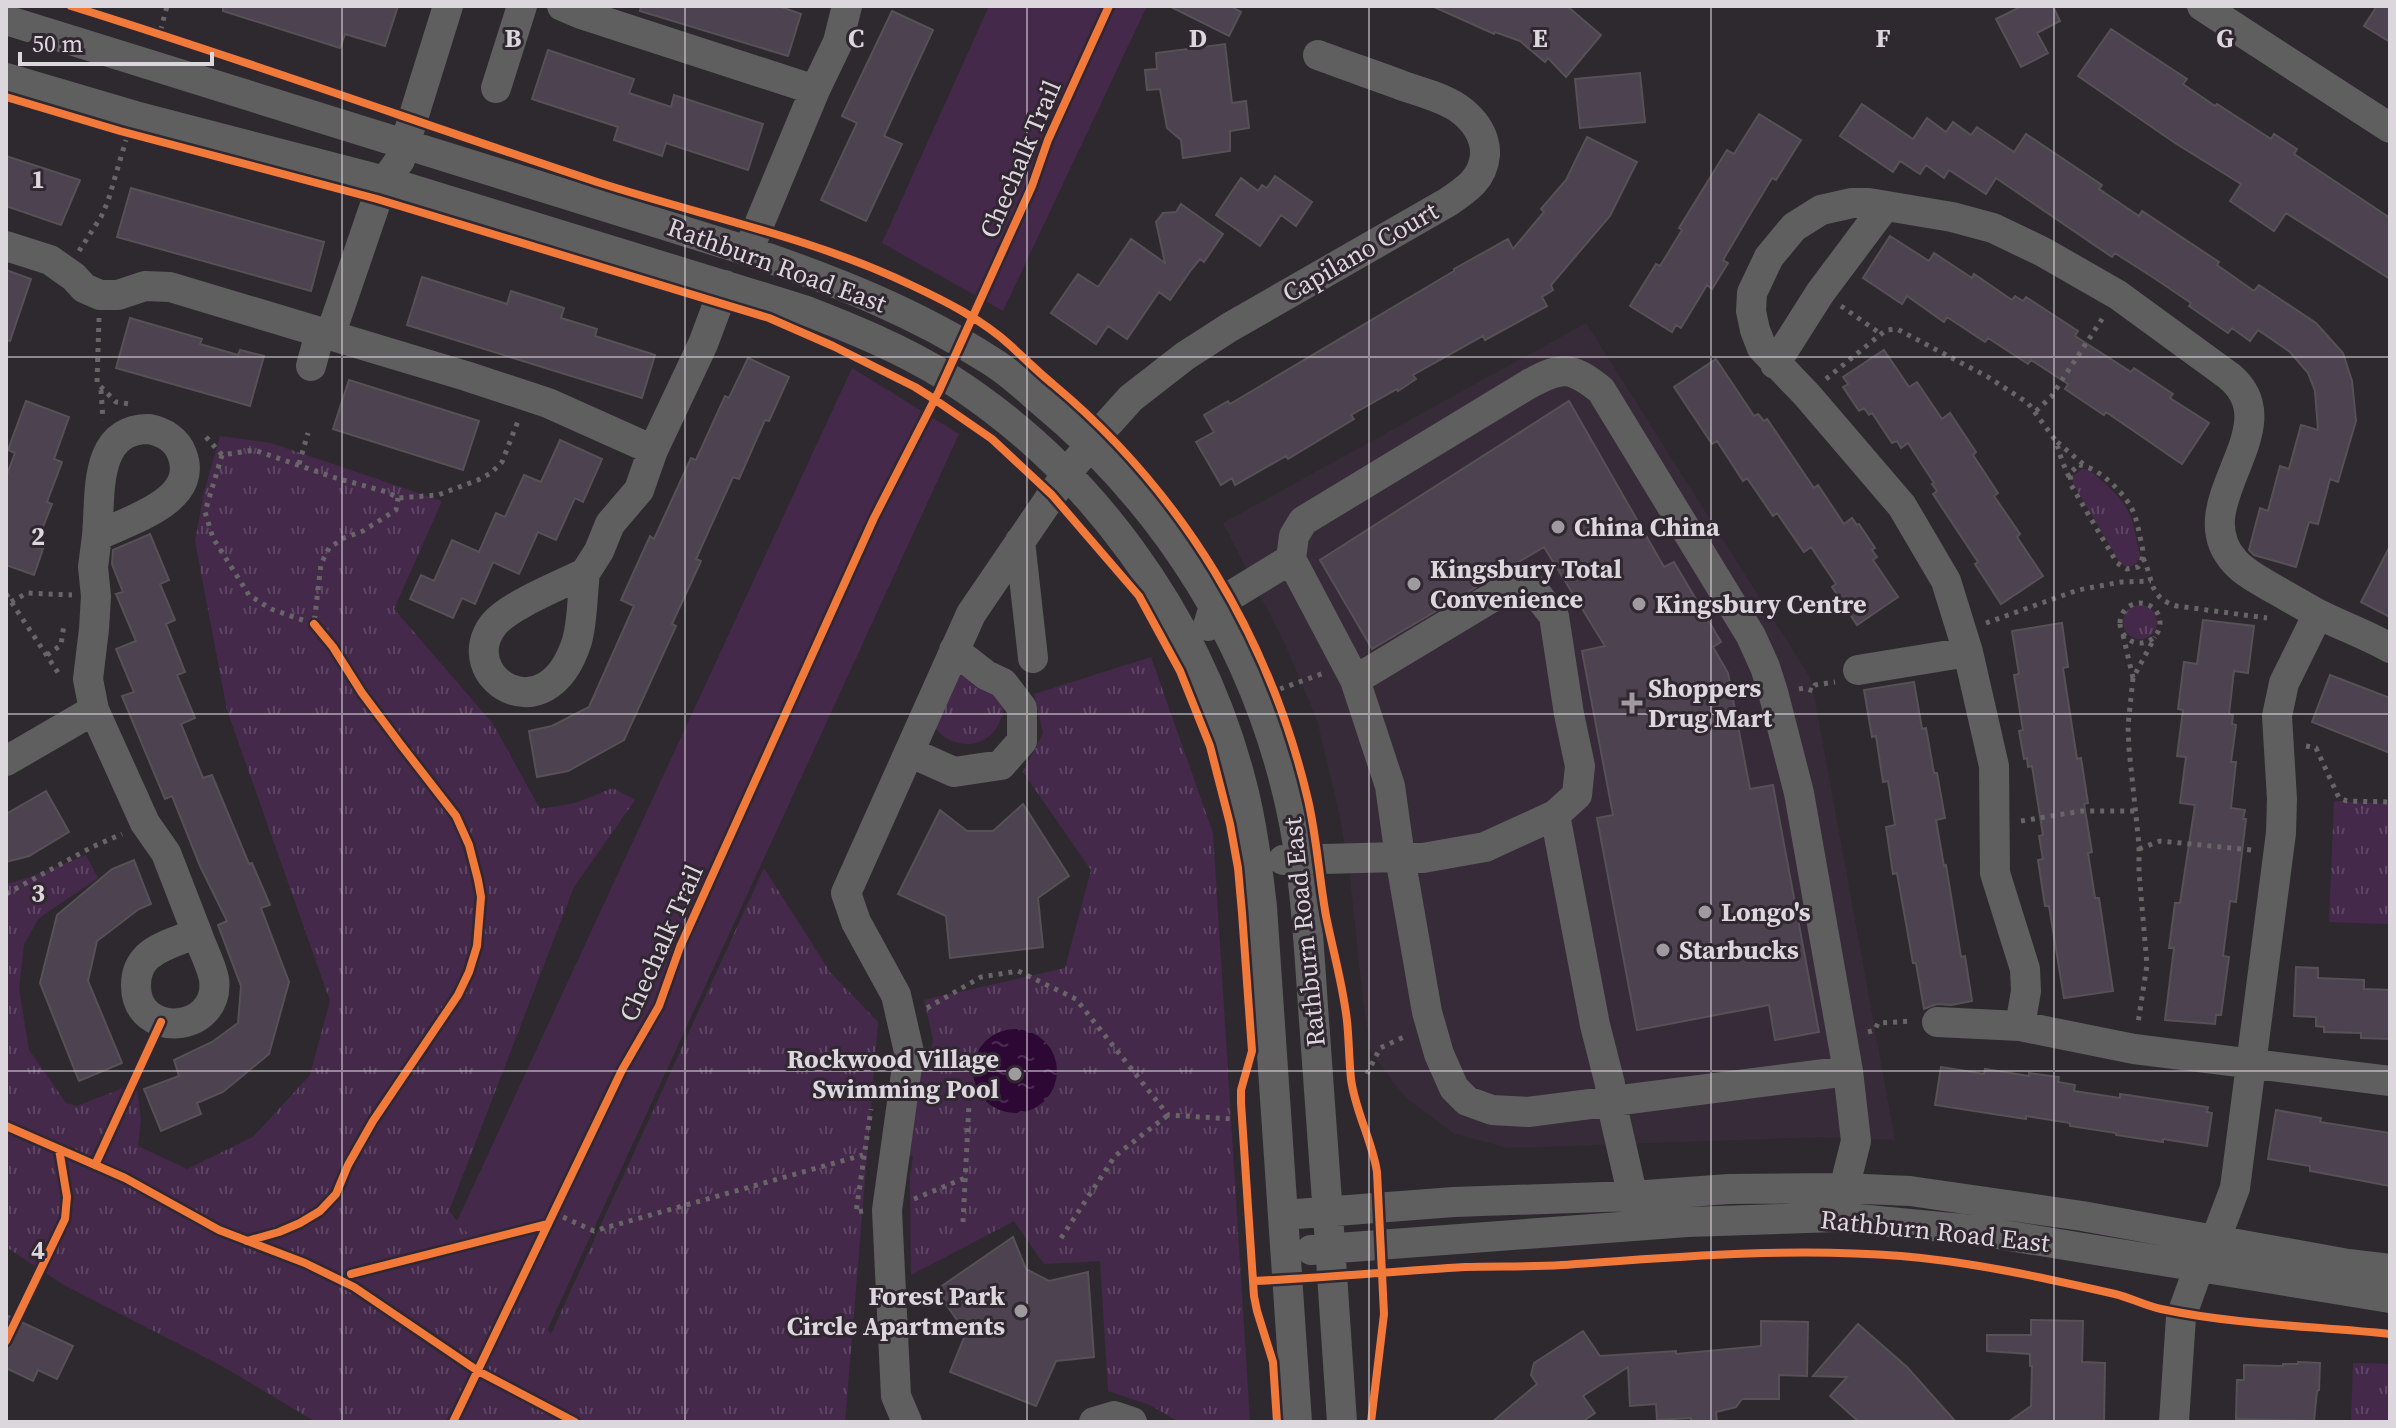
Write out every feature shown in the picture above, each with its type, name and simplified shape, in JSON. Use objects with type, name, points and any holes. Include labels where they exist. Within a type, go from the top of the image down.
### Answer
[{"type":"street","points":[[311,366],[385,181],[400,160],[448,6]]},
{"type":"street","points":[[496,88],[522,6]]},
{"type":"street","points":[[748,251],[838,42],[847,6]]},
{"type":"street","points":[[2202,6],[2390,128]]},
{"type":"street","points":[[568,7],[581,14],[815,90]]},
{"type":"street","name":"Rathburn Road East","points":[[6,20],[748,251],[853,288],[903,310],[994,363],[1091,444],[1155,517],[1191,569],[1236,649],[1267,720],[1291,805],[1301,860],[1327,1212]]},
{"type":"street","name":"Capilano Court","points":[[907,1422],[896,1396],[887,1210],[909,1052],[896,995],[856,922],[846,893],[971,614],[1067,473],[1131,398],[1185,356],[1230,327],[1448,202],[1467,190],[1479,177],[1484,160],[1484,142],[1477,126],[1459,108],[1318,55]]},
{"type":"street","name":"Rathburn Road East","points":[[6,78],[135,116],[385,181],[804,310],[860,332],[945,376],[1014,426],[1067,473],[1102,513],[1146,572],[1172,614],[1197,662],[1241,780],[1257,861],[1297,1422]]},
{"type":"street","points":[[2020,1026],[2026,991],[2025,969],[1995,873],[1994,766],[1946,581],[1909,517],[1807,395],[1775,364],[1762,348],[1755,330],[1751,311],[1752,293],[1769,257],[1794,227],[1821,210],[1852,203],[1952,217],[1993,228],[2043,252],[2118,295],[2241,387],[2249,402],[2250,418],[2219,525],[2224,545],[2235,562],[2314,623],[2390,648]]},
{"type":"street","points":[[1775,364],[1820,293],[1885,206]]},
{"type":"street","points":[[6,246],[50,260],[65,269],[84,288],[101,296],[118,295],[145,286],[170,287],[548,403],[653,450]]},
{"type":"street","points":[[585,573],[599,551],[610,524],[639,490],[653,450],[703,344],[725,285]]},
{"type":"street","points":[[1840,1202],[1856,1141],[1848,1071],[1799,793],[1773,692],[1751,636],[1601,390],[1577,374],[1553,371],[1303,521],[1294,536],[1291,559],[1351,672],[1390,786],[1430,1023],[1454,1088],[1467,1101],[1492,1110],[1528,1112],[1848,1071]]},
{"type":"street","points":[[97,536],[93,567],[82,591],[94,629],[88,679],[89,713],[145,823],[166,853],[197,933]]},
{"type":"street","points":[[1020,541],[1033,658]]},
{"type":"street","points":[[1197,662],[1214,606],[1291,559]]},
{"type":"street","points":[[1257,861],[1423,858],[1485,847],[1555,815],[1577,795],[1580,766],[1568,711],[1554,616],[1532,588],[1506,589],[1351,672]]},
{"type":"street","points":[[2174,1422],[2179,1327],[2199,1267],[2215,1241],[2235,1188],[2278,853],[2282,799],[2277,716],[2284,683],[2314,623]]},
{"type":"street","points":[[1859,669],[1964,642]]},
{"type":"street","points":[[909,752],[954,772],[1001,765],[1022,741],[1022,708],[1003,683],[986,675],[954,650]]},
{"type":"street","points":[[6,761],[89,713]]},
{"type":"street","points":[[1555,815],[1595,1025],[1639,1225]]},
{"type":"street","points":[[1937,1022],[2020,1026],[2134,1049],[2390,1081]]},
{"type":"street","name":"Rathburn Road East","points":[[1283,1215],[1454,1202],[1632,1196],[1729,1189],[1840,1202],[1973,1230],[2390,1298]]},
{"type":"street","name":"Rathburn Road East","points":[[1285,1252],[1639,1225],[1910,1191],[2082,1216],[2390,1269]]},
{"type":"street","points":[[1327,1212],[1342,1422]]},
{"type":"street","points":[[1094,1422],[1114,1416],[1132,1422]]},
{"type":"path","points":[[151,64],[164,35],[167,6]]},
{"type":"path","points":[[145,29],[164,35]]},
{"type":"path","points":[[65,269],[76,257],[108,201],[124,132]]},
{"type":"path","points":[[1820,293],[1881,334]]},
{"type":"path","points":[[2036,411],[2051,397],[2118,295]]},
{"type":"path","points":[[101,296],[97,383],[116,402],[137,406]]},
{"type":"path","points":[[1807,395],[1881,334],[1889,329],[1901,330],[2012,392],[2036,411],[2056,441],[2071,485],[2117,563],[2127,569],[2135,569],[2143,557]]},
{"type":"path","points":[[222,455],[254,450],[398,498],[438,495],[478,480],[502,462],[526,397]]},
{"type":"path","points":[[197,429],[222,455]]},
{"type":"path","points":[[299,464],[308,433]]},
{"type":"path","points":[[2056,441],[2083,465],[2092,468],[2130,504],[2151,581],[2156,593],[2166,603],[2314,623]]},
{"type":"path","points":[[222,455],[205,512],[213,538],[249,595],[271,609],[314,624],[323,635]]},
{"type":"path","points":[[2069,477],[2073,469],[2083,465]]},
{"type":"path","points":[[314,624],[321,564],[329,548],[396,510],[398,498]]},
{"type":"path","points":[[1964,642],[2078,590],[2121,582],[2151,581]]},
{"type":"path","points":[[11,602],[27,593],[82,591]]},
{"type":"path","points":[[66,608],[82,591]]},
{"type":"path","points":[[6,594],[89,713]]},
{"type":"path","points":[[2133,678],[2151,647],[2160,621],[2152,607],[2144,603],[2127,607],[2121,614],[2120,624],[2133,678],[2128,726],[2147,976],[2134,1049]]},
{"type":"path","points":[[2157,613],[2166,603]]},
{"type":"path","points":[[47,655],[61,645],[65,620]]},
{"type":"path","points":[[2122,633],[2137,643],[2146,642],[2156,632]]},
{"type":"path","points":[[1773,692],[1805,688],[1813,691],[1815,685],[1857,680],[1859,669]]},
{"type":"path","points":[[1275,691],[1351,672]]},
{"type":"path","points":[[1270,680],[1280,705]]},
{"type":"path","points":[[2277,742],[2316,748],[2339,798],[2390,802]]},
{"type":"path","points":[[1996,823],[2082,811],[2135,811]]},
{"type":"path","points":[[6,894],[92,847],[145,823]]},
{"type":"path","points":[[2139,849],[2160,841],[2278,853]]},
{"type":"path","points":[[902,1023],[981,977],[1018,971],[1076,999],[1168,1115]]},
{"type":"path","points":[[1842,1037],[1875,1030],[1878,1023],[1932,1019],[1937,1022]]},
{"type":"path","points":[[1367,1074],[1380,1048],[1430,1023]]},
{"type":"path","points":[[963,1222],[969,1104]]},
{"type":"path","points":[[1061,1238],[1115,1156],[1168,1115],[1232,1119]]},
{"type":"path","points":[[554,1213],[594,1231],[863,1155]]},
{"type":"path","points":[[887,1210],[965,1178]]},
{"type":"path","points":[[548,1224],[561,1199]]},
{"type":"shaded area","name":"Kingsbury Centre","points":[[1586,323],[1811,679],[1895,1140],[1821,1137],[1507,1148],[1453,1133],[1405,1097],[1371,1052],[1349,869],[1317,720],[1283,640],[1223,523]]},
{"type":"green space","points":[[989,6],[1147,6],[1003,311],[882,243]]},
{"type":"green space","points":[[852,368],[959,434],[505,1422],[364,1422]]},
{"type":"green space","points":[[220,436],[271,443],[442,501],[394,609],[493,724],[540,809],[575,803],[613,788],[635,800],[574,887],[449,1211],[551,1334],[764,868],[830,972],[878,1022],[845,1422],[316,1422],[222,1366],[64,1285],[6,1247],[6,884],[86,855],[98,878],[39,918],[24,944],[19,989],[29,1050],[66,1103],[77,1106],[136,1083],[141,1119],[138,1146],[187,1169],[253,1137],[310,1075],[330,1001],[227,710],[195,541],[204,492]]},
{"type":"green space","points":[[2082,469],[2096,476],[2126,507],[2133,522],[2140,555],[2133,566],[2120,563],[2073,483],[2073,476]]},
{"type":"green space","points":[[2140,605],[2152,610],[2157,622],[2152,634],[2140,639],[2128,634],[2123,622],[2128,610]]},
{"type":"green space","points":[[1151,657],[1213,833],[1250,1422],[1179,1422],[1150,1405],[1108,1391],[1100,1261],[1044,1264],[1014,1221],[911,1275],[910,1177],[913,1156],[905,1155],[918,1068],[928,1069],[933,1039],[924,1000],[1065,968],[1091,870],[1023,772],[1043,733],[1034,694]]},
{"type":"green space","points":[[974,670],[1004,706],[1001,720],[987,738],[977,743],[955,742],[934,727],[950,673]]},
{"type":"green space","points":[[2334,801],[2390,804],[2390,924],[2329,922]]},
{"type":"green space","points":[[2353,1363],[2390,1364],[2390,1422],[2351,1422]]},
{"type":"water","name":"Rockwood Village Swimming Pool","points":[[1007,1029],[1023,1029],[1039,1036],[1050,1047],[1057,1071],[1054,1087],[1045,1101],[1023,1113],[1007,1113],[991,1106],[980,1095],[973,1079],[973,1063],[980,1047],[991,1036]]},
{"type":"building","points":[[223,6],[398,6],[385,46],[345,34],[340,48],[223,11]]},
{"type":"building","points":[[641,6],[778,6],[801,14],[788,56],[640,11]]},
{"type":"building","points":[[1169,6],[1230,6],[1241,12],[1229,36]]},
{"type":"building","points":[[1432,6],[1567,6],[1601,35],[1566,77],[1548,58],[1545,62],[1520,41],[1494,34]]},
{"type":"building","points":[[2022,6],[2053,6],[2060,21],[2037,33],[2048,53],[2021,67],[1996,19]]},
{"type":"building","points":[[2377,6],[2390,6],[2390,42],[2364,26]]},
{"type":"building","points":[[892,11],[933,30],[884,136],[902,144],[866,221],[821,200],[857,123],[842,116]]},
{"type":"building","points":[[2111,29],[2187,79],[2183,84],[2215,106],[2217,104],[2271,139],[2274,134],[2297,149],[2294,154],[2390,218],[2390,279],[2286,213],[2274,231],[2230,201],[2241,184],[2078,76]]},
{"type":"building","points":[[1225,44],[1232,103],[1246,101],[1249,128],[1230,131],[1230,151],[1183,158],[1181,140],[1167,128],[1160,89],[1147,90],[1145,70],[1157,69],[1156,53]]},
{"type":"building","points":[[548,50],[634,79],[629,93],[671,107],[674,95],[763,124],[748,170],[666,143],[662,156],[614,140],[618,127],[532,99]]},
{"type":"building","points":[[1640,73],[1645,122],[1580,128],[1575,79]]},
{"type":"building","points":[[1862,104],[1913,139],[1927,118],[1946,132],[1953,122],[1971,135],[1977,127],[2014,152],[2026,134],[2102,185],[2099,189],[2139,216],[2142,211],[2219,262],[2217,265],[2254,291],[2259,285],[2316,323],[2343,353],[2352,381],[2356,421],[2338,482],[2330,479],[2318,524],[2309,522],[2296,567],[2254,555],[2249,550],[2260,508],[2268,511],[2280,466],[2289,469],[2301,425],[2318,430],[2315,391],[2308,373],[2290,352],[2258,330],[2250,341],[2232,328],[2228,333],[2154,278],[2115,253],[2112,257],[1996,178],[1986,194],[1949,170],[1944,178],[1926,165],[1920,174],[1900,161],[1893,172],[1840,136]]},
{"type":"building","points":[[1759,114],[1801,140],[1776,180],[1772,178],[1746,221],[1723,260],[1728,263],[1712,289],[1707,285],[1681,328],[1676,325],[1672,332],[1630,306],[1656,264],[1660,266],[1682,230],[1679,228],[1727,150],[1734,154]]},
{"type":"building","points":[[1587,137],[1637,162],[1610,216],[1551,285],[1553,290],[1542,297],[1547,306],[1485,340],[1483,336],[1413,375],[1416,379],[1351,415],[1354,419],[1288,459],[1286,456],[1235,485],[1232,478],[1221,485],[1196,442],[1214,432],[1204,415],[1228,401],[1230,404],[1508,239],[1513,249],[1566,180]]},
{"type":"building","points":[[6,156],[80,180],[61,225],[6,206]]},
{"type":"building","points":[[1275,176],[1312,202],[1296,226],[1281,215],[1260,246],[1216,215],[1241,178],[1258,191],[1262,185],[1267,188]]},
{"type":"building","points":[[131,188],[324,242],[311,291],[117,237]]},
{"type":"building","points":[[1181,204],[1223,234],[1204,262],[1200,259],[1170,300],[1159,292],[1127,339],[1108,326],[1096,344],[1051,313],[1078,274],[1098,287],[1131,239],[1165,263],[1156,222],[1163,213],[1176,212]]},
{"type":"building","points":[[1890,236],[1929,261],[1934,253],[1972,278],[1974,274],[2012,300],[2015,296],[2023,301],[2026,297],[2078,331],[2075,336],[2131,372],[2134,368],[2173,394],[2170,398],[2209,423],[2182,464],[2106,412],[2104,415],[2065,389],[2068,384],[2031,360],[2028,364],[1988,338],[1985,342],[1947,317],[1944,322],[1907,296],[1902,304],[1863,278]]},
{"type":"building","points":[[6,270],[31,279],[10,341],[6,340]]},
{"type":"building","points":[[422,277],[507,304],[511,291],[564,308],[561,318],[597,329],[595,336],[655,355],[642,398],[407,325]]},
{"type":"building","points":[[130,318],[202,339],[200,344],[238,355],[240,350],[264,356],[250,406],[116,368]]},
{"type":"building","points":[[1884,350],[1909,387],[1917,382],[1942,419],[1950,413],[1976,452],[1973,455],[1998,493],[1994,496],[2020,534],[2017,537],[2043,576],[2001,604],[1975,564],[1978,562],[1933,494],[1937,491],[1934,483],[1908,443],[1901,448],[1897,441],[1892,443],[1872,413],[1869,415],[1864,408],[1859,411],[1843,387],[1848,384],[1843,377]]},
{"type":"building","points":[[748,358],[789,377],[769,421],[765,420],[739,479],[733,477],[696,559],[701,561],[672,624],[676,626],[624,740],[568,771],[537,777],[529,731],[552,726],[589,707],[634,606],[621,600],[650,536],[654,539],[691,458],[696,460],[725,396],[729,398]]},
{"type":"building","points":[[1716,359],[1754,416],[1758,414],[1764,421],[1767,419],[1814,488],[1818,485],[1844,524],[1852,518],[1875,548],[1872,550],[1877,557],[1873,560],[1898,597],[1857,625],[1832,587],[1836,584],[1811,547],[1804,552],[1777,513],[1773,516],[1747,478],[1743,481],[1717,441],[1712,444],[1674,387]]},
{"type":"building","points":[[349,380],[479,421],[463,470],[333,429]]},
{"type":"building","points":[[26,401],[69,417],[54,459],[62,462],[47,502],[52,504],[35,547],[43,549],[34,575],[6,565],[6,477],[15,453],[8,450]]},
{"type":"building","name":"Kingsbury Centre","points":[[1569,401],[1664,567],[1674,562],[1721,642],[1713,647],[1728,673],[1750,789],[1773,785],[1819,1032],[1775,1040],[1769,1005],[1637,1030],[1597,818],[1613,815],[1582,651],[1605,646],[1544,547],[1372,649],[1320,560]]},
{"type":"building","points":[[560,440],[602,459],[583,502],[575,498],[556,540],[538,532],[519,574],[493,562],[475,604],[462,598],[453,618],[410,599],[421,575],[434,581],[452,540],[479,552],[496,513],[505,517],[524,475],[541,482]]},
{"type":"building","points":[[150,534],[169,580],[160,584],[175,620],[166,624],[185,672],[177,675],[195,718],[181,724],[203,778],[212,775],[249,864],[252,863],[270,905],[261,908],[289,982],[269,1054],[223,1092],[197,1103],[201,1114],[161,1131],[144,1089],[179,1076],[174,1060],[212,1042],[238,1023],[241,986],[218,925],[227,921],[200,866],[172,796],[165,799],[122,696],[134,692],[116,649],[136,641],[116,594],[123,592],[112,564],[113,550]]},
{"type":"building","points":[[2390,546],[2390,617],[2361,602]]},
{"type":"building","points":[[2203,620],[2254,626],[2248,673],[2234,671],[2229,714],[2233,715],[2232,724],[2236,725],[2231,762],[2236,762],[2231,808],[2245,810],[2243,819],[2246,819],[2236,902],[2230,901],[2223,956],[2229,957],[2221,1015],[2216,1015],[2215,1024],[2165,1020],[2174,948],[2169,948],[2175,903],[2180,903],[2195,805],[2180,803],[2186,757],[2177,756],[2183,710],[2178,709],[2184,662],[2197,664]]},
{"type":"building","points":[[2062,623],[2068,667],[2063,668],[2077,759],[2081,758],[2088,803],[2084,804],[2092,852],[2088,853],[2095,898],[2099,898],[2113,991],[2064,998],[2038,860],[2043,859],[2039,836],[2043,835],[2032,766],[2028,767],[2027,758],[2024,759],[2019,731],[2023,730],[2014,675],[2019,674],[2012,631]]},
{"type":"building","points":[[2330,675],[2390,698],[2390,753],[2312,722]]},
{"type":"building","points":[[1914,682],[1922,729],[1926,728],[1934,773],[1937,773],[1945,818],[1936,820],[1972,1001],[1937,1004],[1924,1009],[1897,873],[1893,874],[1886,827],[1895,825],[1888,781],[1883,782],[1876,736],[1872,737],[1864,690]]},
{"type":"building","points":[[46,791],[69,832],[29,856],[6,862],[6,814]]},
{"type":"building","points":[[1023,804],[1069,876],[1038,898],[1043,947],[950,958],[946,916],[898,894],[940,810],[967,831],[993,831]]},
{"type":"building","points":[[134,860],[151,904],[139,909],[97,941],[88,981],[122,1063],[79,1081],[40,983],[57,915],[112,869]]},
{"type":"building","points":[[2296,967],[2318,968],[2318,978],[2364,980],[2364,989],[2390,990],[2390,1039],[2361,1038],[2361,1033],[2324,1032],[2324,1027],[2316,1026],[2316,1017],[2294,1016]]},
{"type":"building","points":[[1941,1067],[1984,1074],[1985,1069],[2059,1077],[2058,1082],[2075,1085],[2074,1091],[2120,1098],[2120,1094],[2208,1107],[2207,1112],[2212,1113],[2207,1146],[2116,1135],[2026,1116],[2026,1119],[1935,1105]]},
{"type":"building","points":[[2276,1110],[2321,1118],[2320,1122],[2390,1133],[2390,1186],[2310,1171],[2310,1166],[2268,1159]]},
{"type":"building","name":"Forest Park Circle Apartments","points":[[1013,1237],[1026,1269],[1049,1281],[1088,1272],[1094,1357],[1056,1361],[1036,1406],[950,1372],[966,1333],[936,1290]]},
{"type":"building","points":[[6,1315],[73,1346],[57,1379],[38,1370],[33,1381],[6,1368]]},
{"type":"building","points":[[2031,1320],[2083,1321],[2082,1362],[2105,1363],[2104,1422],[2008,1422],[2031,1406],[2030,1354],[1987,1351],[1987,1335],[2031,1335]]},
{"type":"building","points":[[1761,1321],[1808,1322],[1807,1376],[1779,1375],[1779,1399],[1742,1399],[1736,1407],[1716,1412],[1717,1422],[1691,1422],[1691,1418],[1657,1420],[1656,1404],[1630,1406],[1628,1367],[1583,1396],[1595,1413],[1582,1422],[1492,1422],[1537,1384],[1531,1375],[1534,1363],[1583,1331],[1600,1356],[1676,1351],[1676,1354],[1761,1346]]},
{"type":"building","points":[[1858,1324],[1907,1367],[1956,1422],[1859,1422],[1830,1396],[1847,1377],[1813,1376]]},
{"type":"building","points":[[2298,1362],[2320,1363],[2314,1421],[2236,1419],[2237,1380],[2244,1380],[2244,1365],[2283,1366]]},
{"type":"cycle path","points":[[71,6],[597,182],[795,240],[873,268],[950,304],[1000,337],[1100,427],[1142,472],[1181,521],[1215,572],[1245,626],[1270,682],[1308,800],[1326,916],[1345,1008],[1353,1091],[1377,1172],[1384,1314],[1371,1422]]},
{"type":"cycle path","name":"Chechalk Trail","points":[[453,1422],[622,1070],[659,1006],[680,947],[874,518],[939,391],[1109,6]]},
{"type":"cycle path","points":[[6,97],[120,131],[377,199],[769,318],[915,387],[992,439],[1052,495],[1139,596],[1180,671],[1210,746],[1230,824],[1238,868],[1252,1051],[1241,1090],[1241,1103],[1254,1296],[1273,1362],[1277,1422]]},
{"type":"cycle path","points":[[247,1241],[300,1223],[320,1211],[336,1194],[348,1165],[373,1121],[458,995],[477,946],[481,897],[469,845],[456,816],[362,693],[333,647],[314,624]]},
{"type":"cycle path","points":[[95,1165],[161,1022]]},
{"type":"cycle path","points":[[6,1126],[125,1178],[219,1230],[305,1263],[354,1287],[478,1371],[575,1422]]},
{"type":"cycle path","points":[[6,1341],[65,1219],[67,1197],[59,1149]]},
{"type":"cycle path","points":[[351,1274],[548,1224]]},
{"type":"cycle path","points":[[1254,1281],[1732,1254],[1859,1253],[1955,1262],[2009,1271],[2190,1314],[2390,1334]]},
{"type":"place","name":"China China","points":[[1558,527]]},
{"type":"place","name":"Kingsbury Total Convenience","points":[[1414,584]]},
{"type":"place","name":"Kingsbury Centre","points":[[1639,604]]},
{"type":"place","name":"Shoppers Drug Mart","points":[[1632,703]]},
{"type":"place","name":"Longo's","points":[[1705,912]]},
{"type":"place","name":"Starbucks","points":[[1663,950]]},
{"type":"place","name":"Rockwood Village Swimming Pool","points":[[1015,1074]]},
{"type":"place","name":"Forest Park Circle Apartments","points":[[1021,1311]]}]
